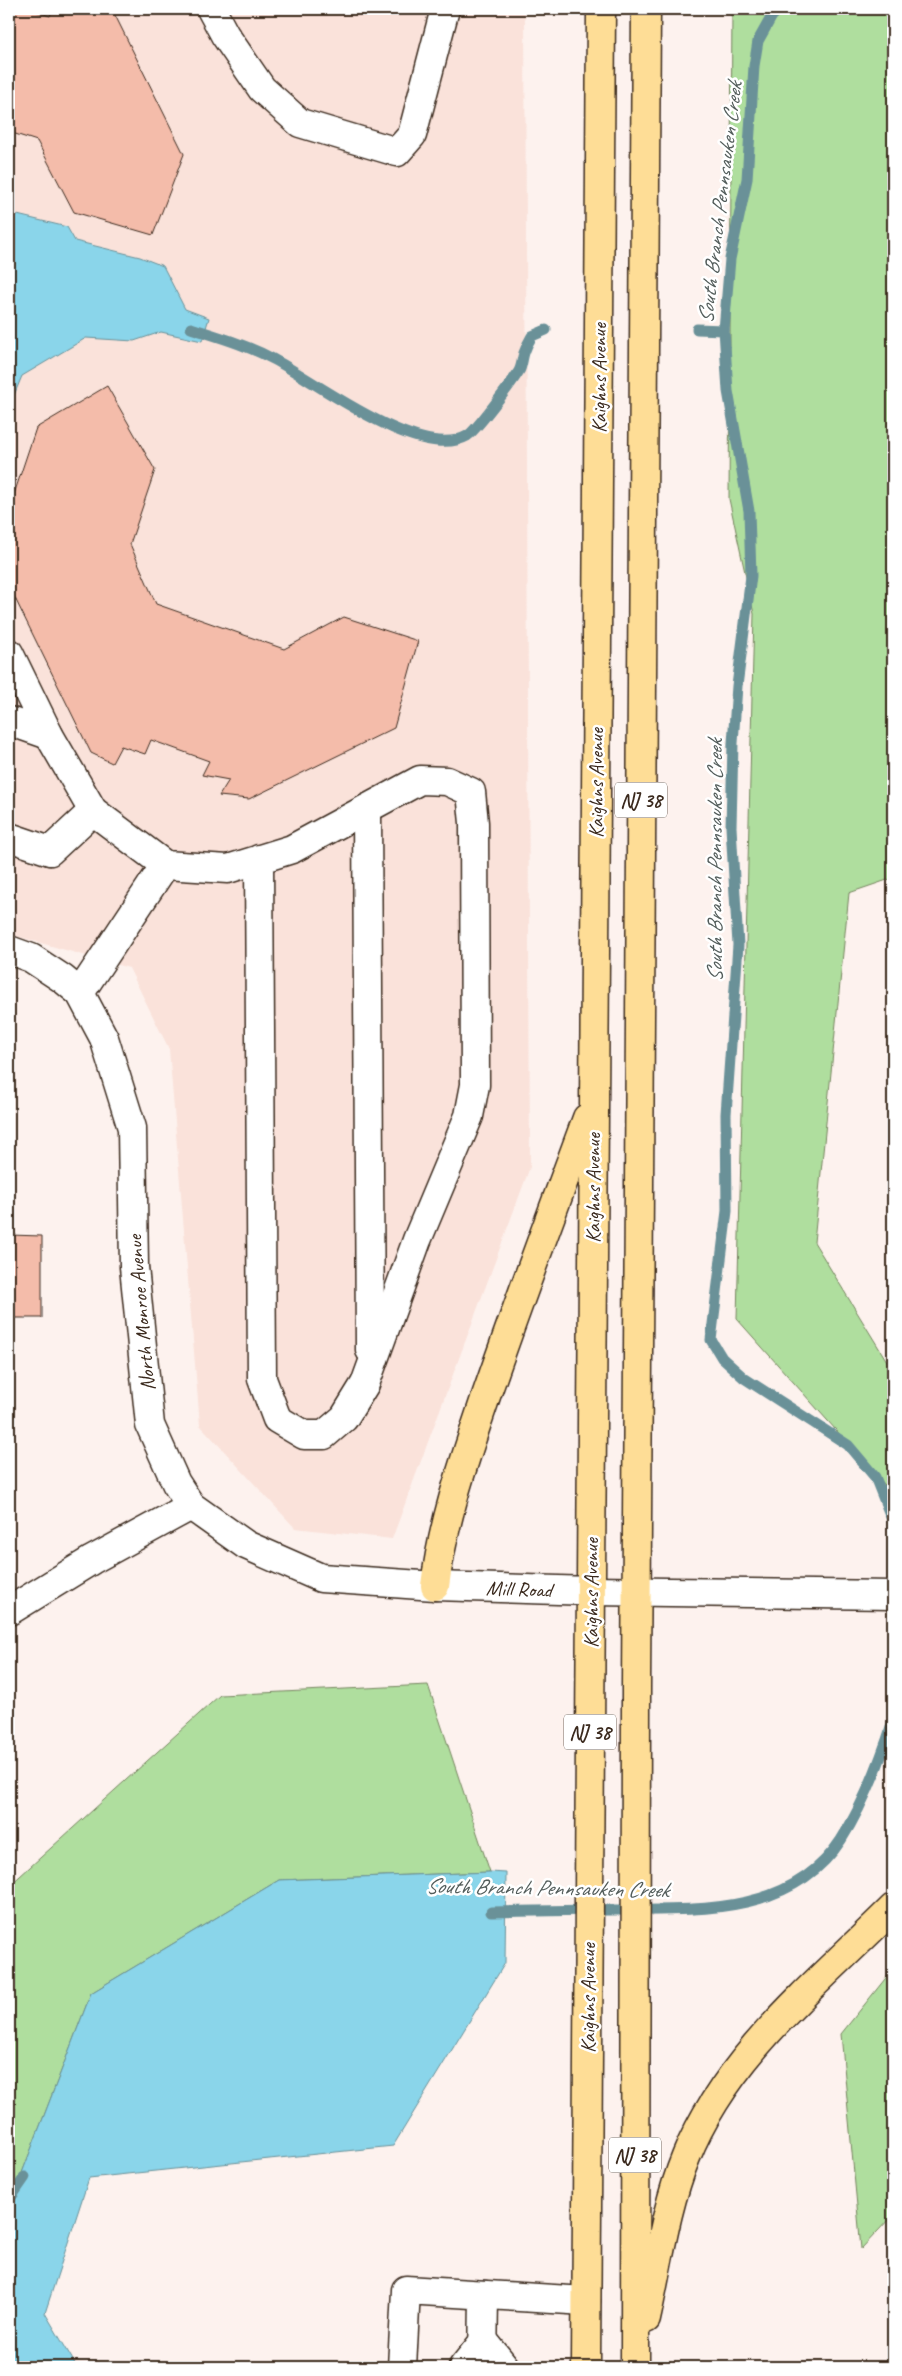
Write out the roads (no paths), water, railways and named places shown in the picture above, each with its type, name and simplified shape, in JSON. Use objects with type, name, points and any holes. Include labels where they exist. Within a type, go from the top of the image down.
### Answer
[{"type":"highway","name":"Kaighns Avenue","points":[[586,2367],[601,9]]},
{"type":"highway","name":"NJ 38","points":[[635,2367],[637,1592],[646,9]]},
{"type":"highway","points":[[435,1586],[442,1539],[457,1484],[508,1332],[594,1101]]},
{"type":"highway","points":[[635,2367],[676,2183],[698,2131],[727,2082],[762,2037],[893,1908]]},
{"type":"street","points":[[211,9],[225,35],[262,89],[300,123],[397,152],[412,135],[445,9]]},
{"type":"street","points":[[9,653],[49,735],[93,811],[165,865],[228,869],[259,859],[292,849],[420,780],[447,781],[471,792],[474,823],[475,1085],[468,1116],[417,1240],[366,1384],[344,1418],[324,1435],[304,1435],[277,1419],[262,1379],[259,859]]},
{"type":"street","points":[[9,721],[49,735]]},
{"type":"street","points":[[367,808],[371,1369]]},
{"type":"street","points":[[9,837],[50,851],[93,811]]},
{"type":"street","points":[[80,993],[165,865]]},
{"type":"street","name":"North Monroe Avenue","points":[[9,950],[31,958],[63,979],[80,993],[104,1038],[132,1128],[134,1267],[150,1425],[176,1483],[191,1506]]},
{"type":"street","points":[[9,1611],[92,1560],[191,1506]]},
{"type":"street","name":"Mill Road","points":[[191,1506],[246,1545],[321,1578],[435,1586],[591,1592],[880,1595]]},
{"type":"street","points":[[402,2367],[406,2290],[586,2302]]},
{"type":"street","points":[[483,2367],[484,2295]]},
{"type":"street","points":[[462,2367],[484,2340]]},
{"type":"street","points":[[484,2340],[505,2367]]},
{"type":"water","points":[[9,213],[67,227],[75,241],[140,257],[163,266],[185,309],[209,318],[202,341],[161,332],[134,341],[86,338],[22,376],[9,407]]},
{"type":"water","points":[[506,1873],[505,1963],[393,2146],[89,2178],[45,2313],[77,2367],[9,2367],[9,2207],[91,1993],[279,1880]]},
{"type":"waterway","name":"South Branch Pennsauken Creek","points":[[780,9],[772,16],[758,41],[754,66],[747,179],[730,259],[724,330],[728,391],[749,511],[751,576],[737,686],[733,743],[731,827],[738,945],[726,1114],[727,1211],[711,1340],[722,1358],[744,1378],[848,1445],[875,1477],[893,1522]]},
{"type":"waterway","points":[[191,328],[263,354],[368,416],[396,429],[423,438],[447,441],[467,436],[478,426],[519,371],[532,336],[546,330]]},
{"type":"waterway","points":[[697,329],[724,330]]},
{"type":"waterway","name":"South Branch Pennsauken Creek","points":[[491,1912],[674,1910],[738,1904],[768,1896],[795,1883],[820,1865],[841,1840],[871,1782],[893,1722]]},
{"type":"waterway","name":"South Branch Pennsauken Creek","points":[[9,2200],[25,2177]]}]
